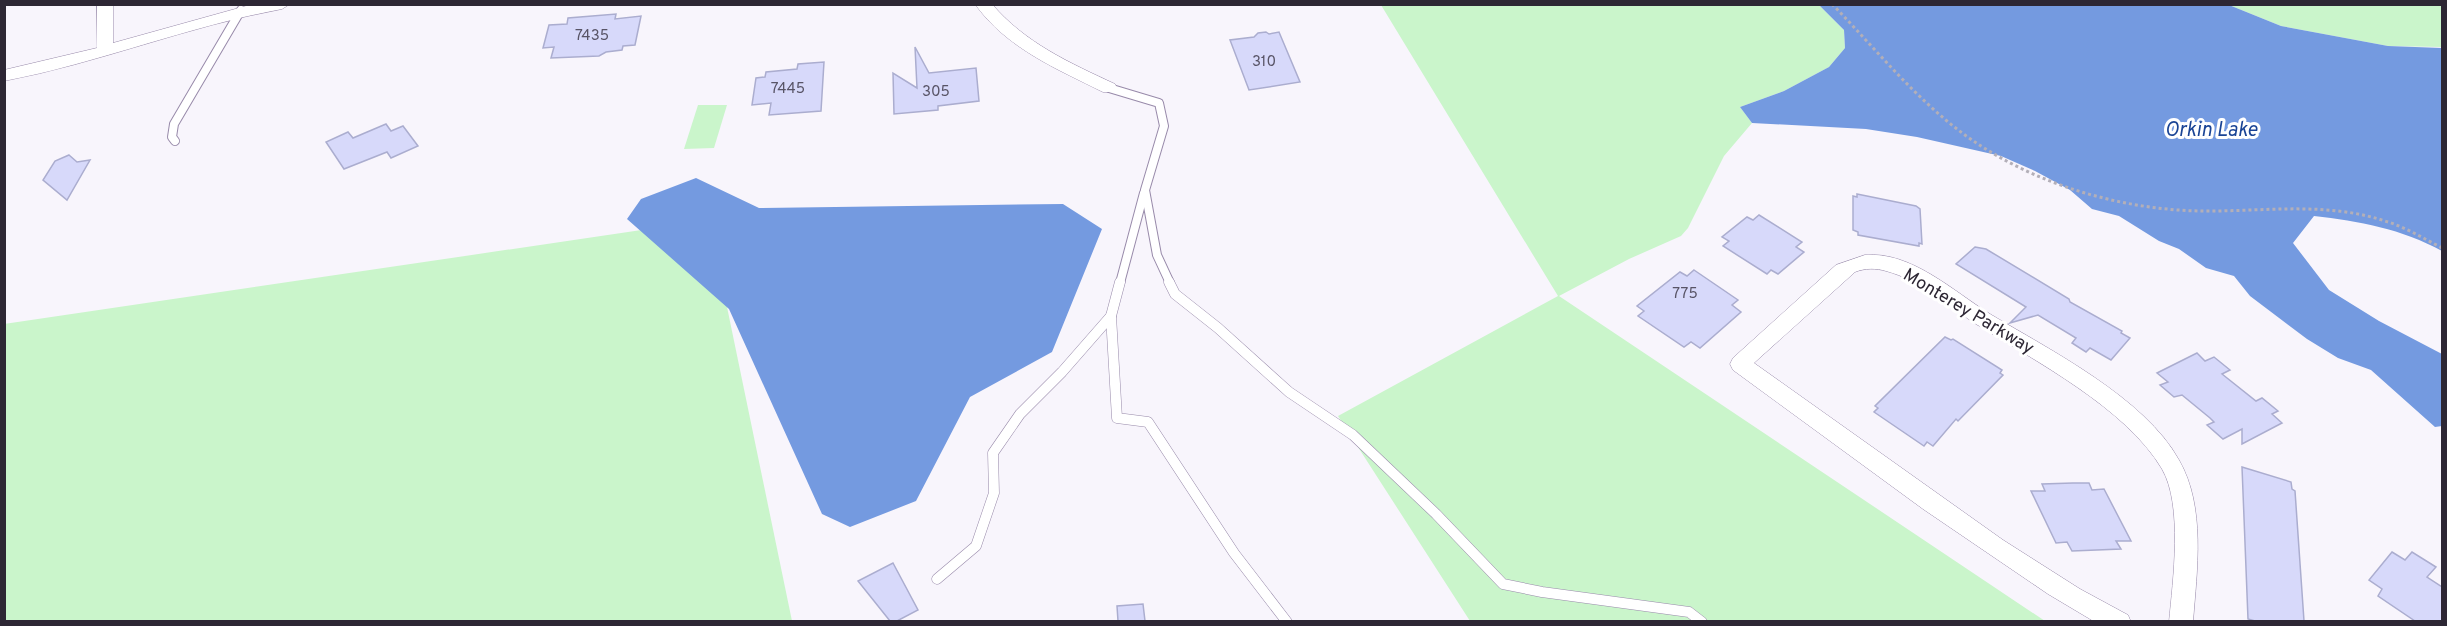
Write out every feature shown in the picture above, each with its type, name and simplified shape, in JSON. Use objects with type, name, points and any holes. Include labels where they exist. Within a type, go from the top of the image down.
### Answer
[{"type":"street","points":[[105,4],[105,51]]},
{"type":"street","points":[[4,76],[34,71],[105,51],[195,22],[242,10],[282,4]]},
{"type":"street","points":[[982,4],[1006,30],[1041,54],[1109,88]]},
{"type":"street","name":"Monterey Parkway","points":[[2120,621],[2102,613],[2036,574],[1962,525],[1740,364],[1844,270],[1856,263],[1873,261],[1889,265],[1926,282],[2074,376],[2127,416],[2154,441],[2171,465],[2181,493],[2186,568],[2181,621]]},
{"type":"lane","points":[[175,141],[172,137],[174,124],[242,10]]},
{"type":"lane","points":[[1109,88],[1159,103],[1164,126],[1111,316],[1118,418],[1148,422],[1234,553],[1287,621]]},
{"type":"lane","points":[[1145,189],[1157,255],[1175,294],[1218,328],[1289,392],[1353,435],[1436,514],[1503,584],[1542,592],[1689,612],[1702,621]]},
{"type":"lane","points":[[937,579],[975,546],[994,493],[993,453],[1020,414],[1062,372],[1111,316]]},
{"type":"path","points":[[1832,4],[1947,121],[1977,144],[2052,180],[2092,196],[2141,206],[2198,211],[2282,208],[2340,210],[2378,218],[2442,248]]},
{"type":"path","points":[[2384,4],[2405,4]]},
{"type":"green space","points":[[1381,5],[1819,5],[1844,30],[1845,48],[1829,67],[1784,91],[1740,107],[1752,123],[1724,156],[1688,228],[1681,236],[1629,259],[1559,296],[2045,621],[1470,621],[1338,416],[1558,296]]},
{"type":"green space","points":[[2229,5],[2442,5],[2442,47],[2388,46],[2281,26]]},
{"type":"green space","points":[[698,105],[727,105],[714,148],[684,149]]},
{"type":"green space","points":[[709,220],[792,621],[5,621],[4,324]]},
{"type":"water","name":"Orkin Lake","points":[[1819,5],[2229,5],[2281,26],[2388,46],[2442,48],[2442,251],[2427,243],[2380,227],[2314,216],[2293,243],[2329,290],[2379,321],[2442,354],[2442,426],[2435,427],[2371,370],[2338,358],[2307,339],[2250,296],[2234,276],[2206,268],[2179,249],[2159,241],[2119,216],[2092,209],[2070,190],[2001,156],[1917,137],[1866,129],[1752,123],[1740,107],[1784,91],[1829,67],[1845,48],[1844,30]]},
{"type":"water","points":[[696,178],[759,208],[1063,204],[1102,229],[1052,352],[970,397],[916,501],[850,527],[822,514],[729,309],[627,219],[641,199]]},
{"type":"building","points":[[616,14],[615,19],[641,16],[635,45],[623,46],[622,50],[606,52],[599,56],[551,58],[554,47],[543,48],[549,25],[567,24],[568,18]]},
{"type":"building","points":[[1279,32],[1300,82],[1249,90],[1230,40],[1254,37],[1258,33],[1269,34]]},
{"type":"building","points":[[915,47],[929,73],[976,68],[979,101],[938,106],[938,110],[894,114],[893,73],[917,88]]},
{"type":"building","points":[[824,62],[821,111],[769,115],[771,103],[752,105],[756,78],[765,77],[766,72],[797,69],[798,64]]},
{"type":"building","points":[[386,124],[391,131],[403,126],[418,146],[391,158],[387,152],[344,169],[326,142],[348,132],[353,138]]},
{"type":"building","points":[[69,155],[77,162],[90,160],[67,200],[43,180],[55,161]]},
{"type":"building","points":[[1857,194],[1916,206],[1920,209],[1922,244],[1919,243],[1919,246],[1858,235],[1858,232],[1853,230],[1853,196],[1857,197]]},
{"type":"building","points":[[1759,215],[1802,242],[1796,247],[1804,252],[1778,274],[1771,270],[1767,274],[1723,246],[1729,241],[1722,237],[1747,217],[1753,220]]},
{"type":"building","points":[[1975,247],[1986,249],[2130,338],[2111,360],[2090,348],[2086,352],[2072,343],[2076,338],[2038,315],[2010,323],[2026,307],[1956,264]]},
{"type":"building","points":[[1694,270],[1738,300],[1732,305],[1741,312],[1700,348],[1691,342],[1684,347],[1638,316],[1644,311],[1637,306],[1680,272],[1687,276]]},
{"type":"building","points":[[1945,337],[1953,339],[2002,370],[2000,373],[2003,375],[1958,421],[1956,419],[1933,446],[1927,442],[1924,446],[1874,412],[1878,408],[1875,406]]},
{"type":"building","points":[[2197,353],[2205,361],[2214,357],[2230,370],[2222,374],[2256,401],[2262,398],[2278,411],[2272,414],[2282,423],[2242,444],[2242,429],[2223,439],[2207,425],[2214,422],[2210,418],[2182,395],[2174,397],[2160,385],[2168,382],[2157,373]]},
{"type":"building","points":[[2242,467],[2291,482],[2292,489],[2295,491],[2304,621],[2248,619]]},
{"type":"building","points":[[2089,483],[2092,490],[2104,489],[2131,541],[2116,541],[2121,549],[2072,551],[2067,542],[2056,543],[2031,491],[2045,491],[2042,484]]},
{"type":"building","points":[[2392,552],[2405,560],[2412,552],[2436,567],[2427,577],[2442,587],[2442,621],[2415,621],[2378,596],[2382,589],[2369,580]]},
{"type":"building","points":[[893,563],[918,610],[897,621],[890,621],[858,581]]},
{"type":"building","points":[[1143,604],[1145,621],[1118,621],[1117,606]]}]
